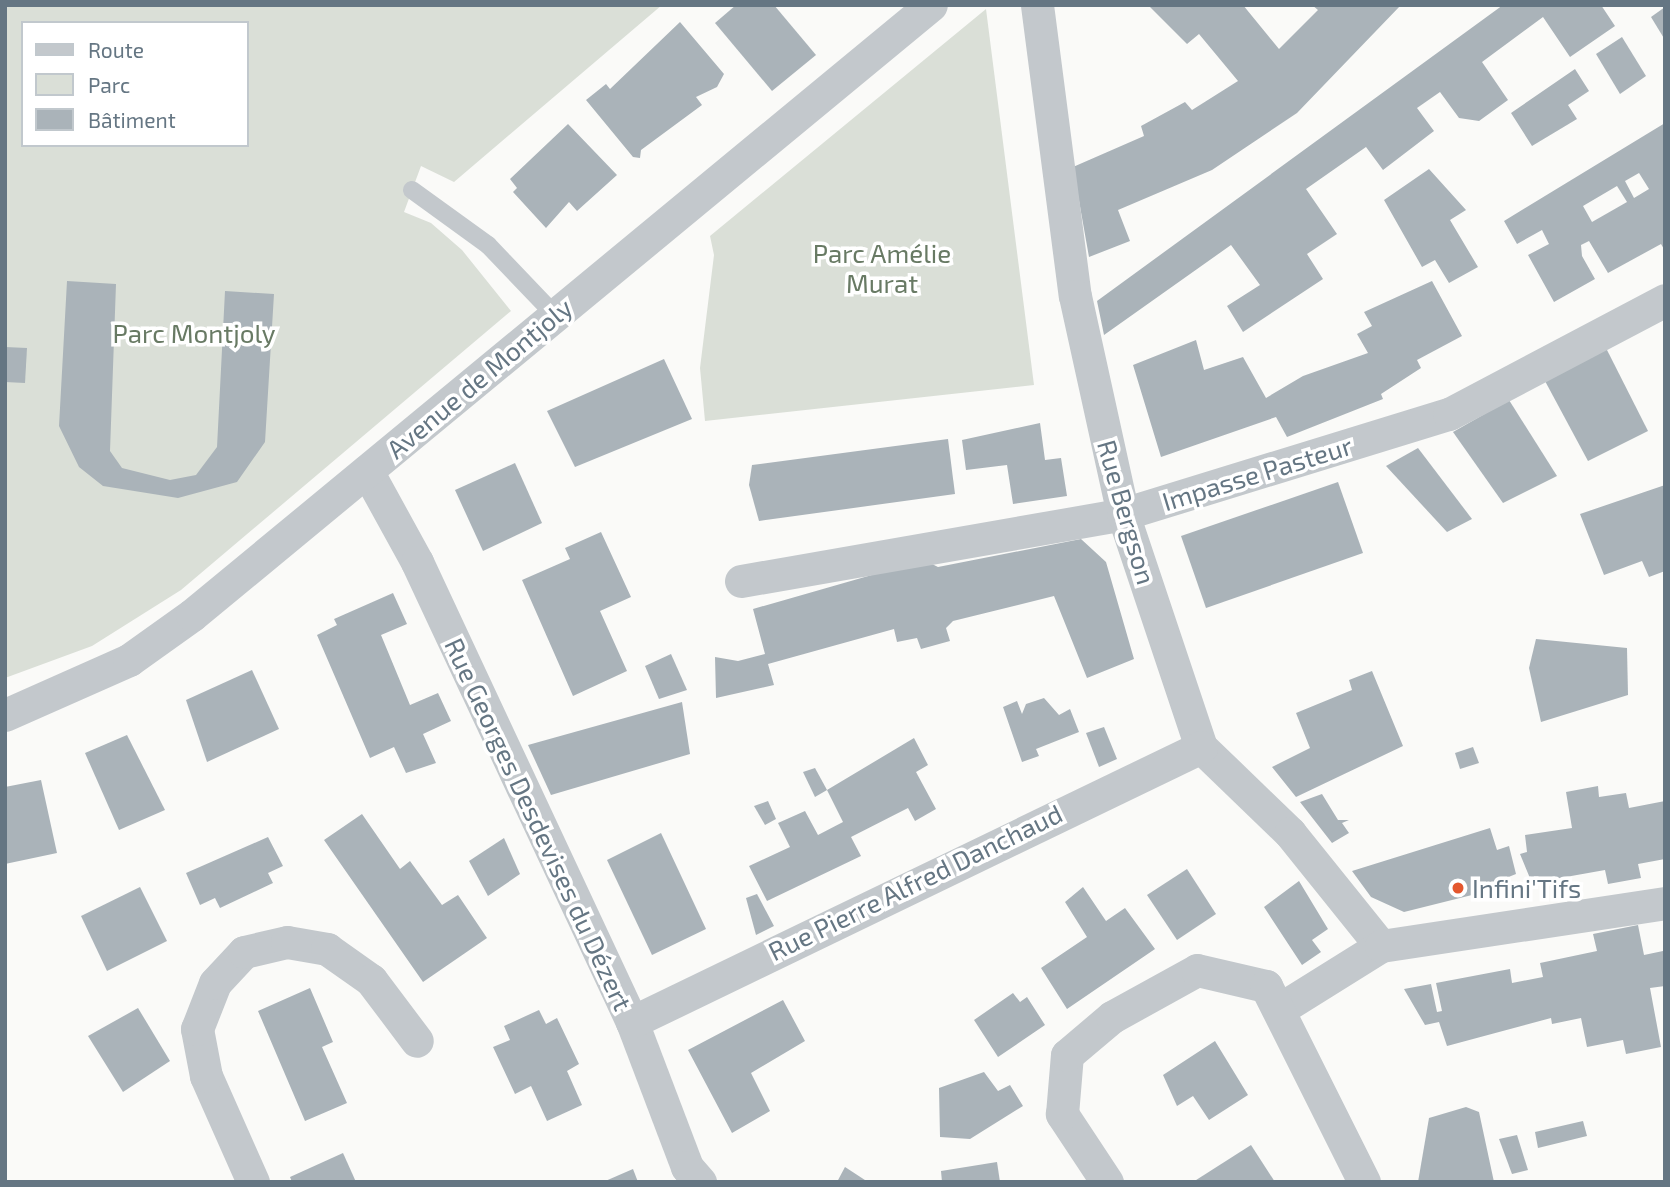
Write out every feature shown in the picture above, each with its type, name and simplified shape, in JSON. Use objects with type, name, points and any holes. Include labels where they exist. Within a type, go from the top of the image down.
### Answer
[{"type":"street","name":"Avenue de Montjoly","points":[[5,715],[129,660],[367,471],[931,5]]},
{"type":"street","name":"Rue Bergson","points":[[1037,5],[1075,296],[1123,514],[1201,747],[1290,833],[1381,946]]},
{"type":"street","name":"Impasse Pasteur","points":[[741,581],[1123,514],[1449,414],[1665,300]]},
{"type":"street","name":"Rue Georges Desdevises du Dézert","points":[[367,471],[393,512],[632,1022],[687,1167],[699,1182]]},
{"type":"street","name":"Rue Pierre Alfred Danchaud","points":[[632,1022],[1201,747]]},
{"type":"street","points":[[1280,1009],[1381,946],[1665,903]]},
{"type":"street","points":[[253,1182],[206,1076],[197,1030],[215,983],[244,952],[287,942],[327,949],[371,979],[417,1041]]},
{"type":"street","points":[[1107,1182],[1062,1114],[1067,1055],[1112,1017],[1196,970],[1266,986],[1280,1009],[1364,1182]]},
{"type":"lane","points":[[412,190],[488,244],[555,316]]},
{"type":"green space","name":"Parc Montjoly","points":[[5,5],[662,5],[454,182],[421,166],[404,212],[431,223],[462,250],[511,311],[181,590],[92,646],[5,678]]},
{"type":"green space","name":"Parc Amélie Murat","points":[[986,9],[1034,385],[705,421],[700,368],[714,255],[710,236]]},
{"type":"building","points":[[736,5],[774,5],[816,55],[772,91],[715,23]]},
{"type":"building","points":[[1148,5],[1243,5],[1279,49],[1318,10],[1312,5],[1401,5],[1297,113],[1212,170],[1118,210],[1130,241],[1089,257],[1073,167],[1144,136],[1141,126],[1185,102],[1192,110],[1238,81],[1199,34],[1187,44]]},
{"type":"building","points":[[1503,5],[1601,5],[1615,26],[1570,57],[1543,17],[1482,62],[1508,100],[1479,121],[1459,118],[1440,92],[1417,108],[1434,131],[1383,170],[1366,147],[1306,189],[1337,234],[1307,254],[1323,279],[1243,332],[1227,306],[1260,285],[1231,245],[1104,335],[1097,301]]},
{"type":"building","points":[[1665,7],[1665,40],[1651,17]]},
{"type":"building","points":[[680,22],[724,74],[717,87],[696,97],[702,105],[641,150],[640,158],[633,157],[586,100],[606,84],[610,89]]},
{"type":"building","points":[[1622,37],[1646,76],[1620,94],[1596,54]]},
{"type":"building","points":[[1575,69],[1589,91],[1568,105],[1577,119],[1532,146],[1511,113]]},
{"type":"building","points":[[1665,123],[1665,251],[1661,244],[1608,273],[1589,241],[1581,245],[1582,256],[1595,279],[1554,302],[1528,255],[1549,244],[1542,230],[1517,244],[1504,221]],"holes":[[[1639,173],[1649,189],[1634,198],[1625,181]],[[1617,186],[1627,202],[1592,222],[1583,206]]]},
{"type":"building","points":[[568,124],[617,175],[577,211],[569,202],[546,228],[513,192],[517,188],[510,179]]},
{"type":"building","points":[[1429,169],[1466,210],[1450,220],[1478,267],[1449,283],[1435,260],[1422,267],[1384,200]]},
{"type":"building","points":[[67,281],[116,284],[110,451],[122,468],[170,480],[196,475],[217,447],[225,291],[274,294],[265,442],[237,482],[178,498],[103,486],[79,467],[59,426]]},
{"type":"building","points":[[1432,281],[1462,336],[1417,360],[1421,368],[1381,394],[1383,399],[1287,437],[1276,417],[1161,457],[1133,365],[1196,340],[1204,370],[1243,357],[1266,398],[1303,376],[1368,353],[1357,334],[1372,326],[1364,312]]},
{"type":"building","points":[[5,347],[27,348],[25,383],[5,382]]},
{"type":"building","points":[[1606,348],[1648,431],[1588,461],[1545,381]]},
{"type":"building","points":[[664,359],[692,419],[575,467],[547,411]]},
{"type":"building","points":[[1509,400],[1557,476],[1503,503],[1453,432]]},
{"type":"building","points":[[1040,423],[1045,460],[1061,458],[1067,496],[1013,504],[1007,465],[966,470],[962,440]]},
{"type":"building","points":[[948,439],[955,494],[759,521],[749,485],[752,465]]},
{"type":"building","points":[[1418,448],[1472,519],[1447,532],[1386,466]]},
{"type":"building","points":[[515,463],[542,523],[483,551],[455,490]]},
{"type":"building","points":[[1338,482],[1363,553],[1206,608],[1181,536]]},
{"type":"building","points":[[1665,485],[1665,571],[1649,577],[1642,561],[1604,575],[1580,514]]},
{"type":"building","points":[[601,532],[631,597],[600,611],[627,671],[573,696],[522,580],[570,559],[565,548]]},
{"type":"building","points":[[1081,539],[1106,562],[1134,659],[1087,678],[1054,596],[953,621],[946,628],[950,641],[921,649],[917,638],[897,642],[894,629],[768,664],[774,685],[716,698],[715,657],[738,661],[765,654],[753,609],[924,560],[938,567]]},
{"type":"building","points":[[393,593],[407,624],[381,635],[410,705],[438,693],[451,721],[423,734],[436,763],[406,773],[394,747],[370,758],[317,635],[337,625],[334,619]]},
{"type":"building","points":[[1536,639],[1627,648],[1628,695],[1541,722],[1529,668]]},
{"type":"building","points":[[671,654],[687,690],[659,699],[645,666]]},
{"type":"building","points":[[252,670],[279,729],[207,762],[186,700]]},
{"type":"building","points":[[1372,671],[1403,746],[1296,797],[1272,767],[1310,748],[1296,713],[1352,690],[1349,680]]},
{"type":"building","points":[[1044,698],[1059,715],[1070,709],[1079,732],[1036,749],[1039,756],[1022,762],[1003,707],[1017,701],[1022,714],[1026,704]]},
{"type":"building","points":[[682,702],[690,754],[551,795],[528,745]]},
{"type":"building","points":[[1104,727],[1117,759],[1099,767],[1086,733]]},
{"type":"building","points":[[127,735],[165,810],[119,830],[85,753]]},
{"type":"building","points":[[914,738],[928,765],[916,772],[936,809],[915,821],[908,808],[851,837],[861,856],[767,901],[749,866],[790,847],[778,823],[805,811],[818,835],[843,822],[827,790]]},
{"type":"building","points":[[1473,747],[1479,763],[1460,769],[1455,753]]},
{"type":"building","points":[[815,768],[827,790],[815,797],[803,772]]},
{"type":"building","points":[[41,780],[57,853],[5,864],[5,787]]},
{"type":"building","points":[[1598,786],[1599,797],[1626,793],[1629,808],[1665,801],[1665,859],[1638,864],[1641,878],[1608,884],[1605,870],[1532,883],[1520,854],[1527,852],[1525,835],[1572,828],[1566,792]]},
{"type":"building","points":[[1322,794],[1338,820],[1349,820],[1342,823],[1349,833],[1332,843],[1300,802]]},
{"type":"building","points":[[768,801],[776,819],[765,825],[754,806]]},
{"type":"building","points":[[362,814],[400,869],[410,861],[442,905],[458,895],[487,938],[423,982],[324,840]]},
{"type":"building","points":[[1490,828],[1497,850],[1509,846],[1516,874],[1486,886],[1488,891],[1404,912],[1371,897],[1352,871]]},
{"type":"building","points":[[661,833],[706,929],[652,955],[607,860]]},
{"type":"building","points":[[268,837],[283,866],[268,873],[273,883],[220,908],[215,898],[200,905],[186,873]]},
{"type":"building","points":[[504,838],[520,874],[488,896],[469,861]]},
{"type":"building","points":[[1187,869],[1216,914],[1177,940],[1147,895]]},
{"type":"building","points":[[1299,881],[1328,929],[1312,940],[1321,952],[1302,965],[1264,907]]},
{"type":"building","points":[[140,887],[167,941],[107,971],[81,916]]},
{"type":"building","points":[[1083,887],[1106,921],[1125,908],[1155,949],[1067,1009],[1041,968],[1087,937],[1065,902]]},
{"type":"building","points":[[757,894],[774,926],[756,935],[746,898]]},
{"type":"building","points":[[1638,925],[1644,955],[1663,951],[1665,958],[1665,986],[1650,988],[1661,1047],[1626,1054],[1623,1040],[1587,1047],[1581,1018],[1552,1024],[1551,1018],[1447,1046],[1439,1022],[1425,1025],[1404,989],[1431,984],[1437,1012],[1442,1011],[1436,983],[1510,969],[1512,983],[1543,977],[1540,963],[1597,951],[1593,934]]},
{"type":"building","points":[[310,988],[333,1042],[322,1047],[347,1103],[305,1121],[258,1011]]},
{"type":"building","points":[[1013,993],[1020,1002],[1027,997],[1045,1025],[998,1057],[974,1020]]},
{"type":"building","points":[[783,1000],[805,1041],[751,1073],[770,1111],[732,1133],[688,1050]]},
{"type":"building","points":[[138,1008],[170,1061],[123,1092],[88,1036]]},
{"type":"building","points":[[539,1010],[546,1024],[557,1018],[579,1064],[567,1071],[582,1105],[547,1121],[531,1086],[515,1094],[493,1047],[510,1040],[504,1026]]},
{"type":"building","points":[[1215,1041],[1248,1095],[1209,1120],[1193,1096],[1177,1106],[1163,1075]]},
{"type":"building","points":[[984,1072],[998,1091],[1010,1085],[1023,1106],[970,1139],[940,1137],[939,1088]]},
{"type":"building","points":[[1466,1107],[1479,1112],[1494,1182],[1418,1182],[1429,1118]]},
{"type":"building","points":[[1583,1121],[1587,1136],[1538,1148],[1535,1132]]},
{"type":"building","points":[[1517,1135],[1528,1170],[1512,1174],[1499,1139]]},
{"type":"building","points":[[1251,1145],[1275,1182],[1193,1182]]},
{"type":"building","points":[[343,1153],[356,1182],[292,1182],[290,1177]]},
{"type":"building","points":[[997,1162],[1000,1182],[942,1182],[941,1171]]},
{"type":"building","points":[[845,1167],[868,1182],[837,1182]]},
{"type":"building","points":[[633,1169],[638,1182],[603,1182]]},
{"type":"place","name":"Infini'Tifs","points":[[1458,888]]}]
